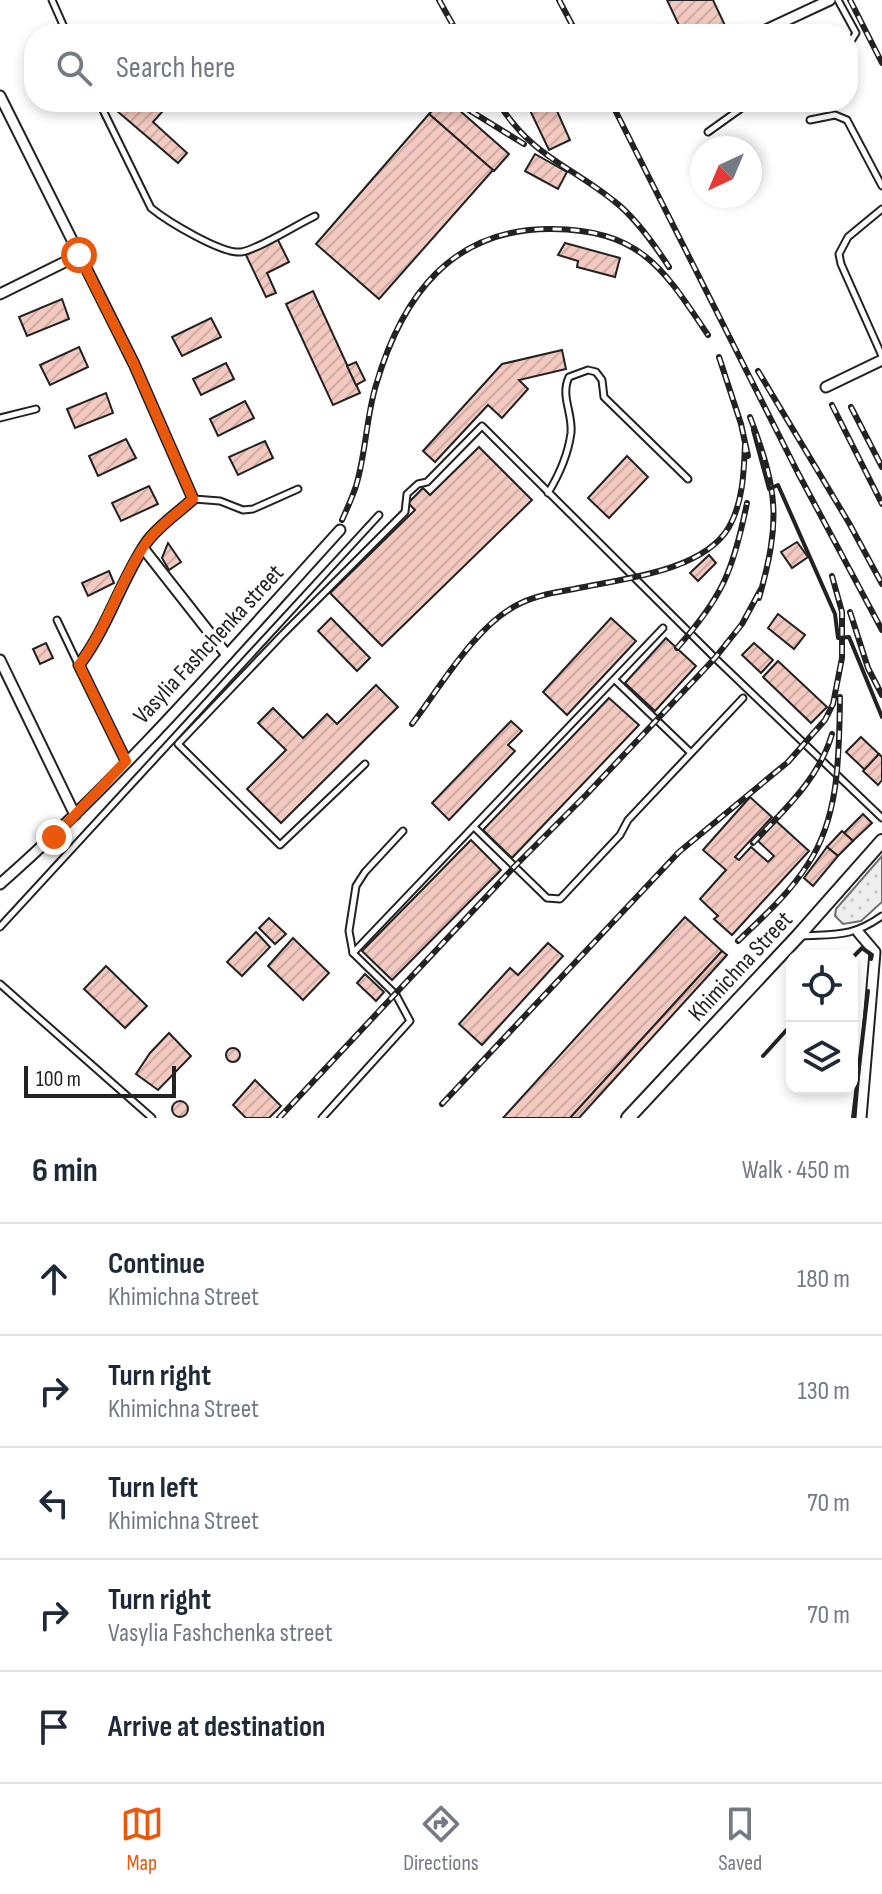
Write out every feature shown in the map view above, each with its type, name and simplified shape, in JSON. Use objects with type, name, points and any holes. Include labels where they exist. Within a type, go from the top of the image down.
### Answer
[{"type":"main road","name":"Khimichna Street","points":[[628,1118],[882,841]]},
{"type":"street","points":[[780,24],[830,0]]},
{"type":"street","points":[[0,96],[134,364],[193,499],[155,531],[143,548],[100,635],[79,665],[126,761]]},
{"type":"street","points":[[0,294],[79,255]]},
{"type":"street","points":[[826,387],[882,358]]},
{"type":"street","name":"Vasylia Fashchenka street","points":[[0,884],[75,815],[340,530]]},
{"type":"street","points":[[143,548],[227,655]]},
{"type":"street","points":[[0,660],[75,815]]},
{"type":"street","points":[[858,932],[879,953],[861,1118]]},
{"type":"lane","points":[[52,0],[63,24]]},
{"type":"lane","points":[[838,0],[851,24]]},
{"type":"lane","points":[[104,112],[151,208],[220,247],[244,252],[315,216]]},
{"type":"lane","points":[[708,132],[736,112]]},
{"type":"lane","points":[[810,120],[835,115],[847,120],[882,186]]},
{"type":"lane","points":[[882,209],[848,237],[839,254],[882,358]]},
{"type":"lane","points":[[548,493],[562,468],[571,434],[564,387],[569,377],[588,370],[596,372],[602,380],[604,397],[688,479]]},
{"type":"lane","points":[[0,418],[36,409]]},
{"type":"lane","points":[[365,764],[280,845],[178,744],[405,512],[407,494],[418,484],[427,482],[482,426],[882,818]]},
{"type":"lane","points":[[193,499],[220,501],[243,510],[253,509],[298,489]]},
{"type":"lane","points":[[0,927],[379,515]]},
{"type":"lane","points":[[57,620],[79,665]]},
{"type":"lane","points":[[353,953],[663,628]]},
{"type":"lane","points":[[615,680],[691,753]]},
{"type":"lane","points":[[474,827],[547,898],[560,899],[620,835],[628,820],[743,698]]},
{"type":"lane","points":[[322,1118],[410,1021],[396,995],[353,953],[349,931],[356,886],[403,831]]},
{"type":"lane","points":[[798,936],[858,932],[882,916]]},
{"type":"lane","points":[[0,984],[152,1118]]},
{"type":"shaded area","points":[[882,856],[882,902],[861,921],[843,924],[835,916],[836,909]]},
{"type":"building","points":[[667,0],[713,0],[724,24],[678,24]]},
{"type":"building","points":[[118,112],[162,112],[153,122],[187,153],[178,163]]},
{"type":"building","points":[[461,112],[509,154],[494,171],[429,114]]},
{"type":"building","points":[[531,112],[557,112],[570,140],[549,150]]},
{"type":"building","points":[[429,114],[493,170],[379,299],[316,244]]},
{"type":"building","points":[[535,154],[567,172],[558,189],[525,171]]},
{"type":"building","points":[[277,238],[289,262],[267,273],[276,293],[266,297],[245,253]]},
{"type":"building","points":[[565,243],[620,258],[615,277],[577,267],[578,261],[558,255]]},
{"type":"building","points":[[313,291],[360,393],[333,405],[286,304]]},
{"type":"building","points":[[62,299],[69,319],[27,336],[19,317]]},
{"type":"building","points":[[211,318],[221,337],[182,356],[172,337]]},
{"type":"building","points":[[79,347],[88,367],[50,385],[40,365]]},
{"type":"building","points":[[562,350],[566,369],[519,380],[528,389],[502,418],[488,405],[435,462],[423,451],[502,364]]},
{"type":"building","points":[[356,362],[365,380],[356,385],[347,366]]},
{"type":"building","points":[[226,363],[234,379],[201,395],[193,379]]},
{"type":"building","points":[[106,393],[113,413],[75,428],[67,409]]},
{"type":"building","points":[[245,401],[254,418],[218,436],[210,419]]},
{"type":"building","points":[[126,439],[136,458],[98,476],[89,456]]},
{"type":"building","points":[[265,441],[273,458],[238,475],[229,457]]},
{"type":"building","points":[[479,447],[532,500],[382,646],[330,593],[415,510],[408,503],[423,488],[430,495]]},
{"type":"building","points":[[627,456],[648,477],[609,518],[588,498]]},
{"type":"building","points":[[149,486],[158,504],[121,521],[112,503]]},
{"type":"building","points":[[797,542],[808,557],[792,568],[781,552]]},
{"type":"building","points":[[168,543],[181,562],[169,570],[162,558]]},
{"type":"building","points":[[709,555],[716,563],[698,581],[690,573]]},
{"type":"building","points":[[109,571],[114,583],[88,596],[82,583]]},
{"type":"building","points":[[778,614],[805,635],[794,649],[768,628]]},
{"type":"building","points":[[331,618],[370,658],[357,671],[318,631]]},
{"type":"building","points":[[611,618],[636,641],[567,715],[543,692]]},
{"type":"building","points":[[666,638],[696,666],[655,711],[625,683]]},
{"type":"building","points":[[46,643],[53,658],[40,664],[33,649]]},
{"type":"building","points":[[754,643],[773,660],[761,673],[742,655]]},
{"type":"building","points":[[778,661],[827,707],[811,723],[763,677]]},
{"type":"building","points":[[376,685],[398,707],[281,823],[247,789],[286,750],[258,723],[273,708],[303,738],[327,714],[337,724]]},
{"type":"building","points":[[609,698],[639,725],[512,858],[483,830]]},
{"type":"building","points":[[511,721],[522,731],[508,745],[515,751],[449,820],[432,803]]},
{"type":"building","points":[[861,737],[879,754],[865,770],[846,752]]},
{"type":"building","points":[[879,754],[882,757],[882,780],[878,785],[863,771]]},
{"type":"building","points":[[750,797],[772,817],[735,857],[739,860],[751,847],[768,862],[774,856],[758,841],[776,821],[809,851],[732,935],[714,919],[718,916],[700,899],[726,870],[703,850]]},
{"type":"building","points":[[863,814],[872,823],[853,841],[844,833]]},
{"type":"building","points":[[842,831],[853,841],[838,856],[827,847]]},
{"type":"building","points":[[471,840],[501,870],[392,980],[362,951]]},
{"type":"building","points":[[827,847],[838,856],[813,886],[804,878]]},
{"type":"building","points":[[685,917],[722,951],[570,1118],[503,1118]]},
{"type":"building","points":[[269,918],[286,934],[275,944],[259,928]]},
{"type":"building","points":[[256,932],[270,947],[242,976],[227,962]]},
{"type":"building","points":[[293,938],[329,973],[303,1000],[268,966]]},
{"type":"building","points":[[548,943],[563,956],[482,1045],[459,1024],[510,968],[518,975]]},
{"type":"building","points":[[722,951],[727,955],[579,1118],[570,1118]]},
{"type":"building","points":[[106,966],[147,1006],[125,1028],[84,989]]},
{"type":"building","points":[[365,974],[384,992],[376,1001],[357,983]]},
{"type":"building","points":[[169,1033],[191,1056],[158,1090],[136,1074]]},
{"type":"building","points":[[233,1048],[240,1055],[233,1062],[226,1055]]},
{"type":"building","points":[[255,1080],[281,1106],[269,1118],[246,1118],[233,1105]]},
{"type":"building","points":[[180,1101],[188,1109],[180,1117],[172,1109]]},
{"type":"railway","points":[[439,0],[452,24]]},
{"type":"railway","points":[[559,0],[572,24]]},
{"type":"railway","points":[[850,0],[882,63]]},
{"type":"railway","points":[[472,112],[524,144]]},
{"type":"railway","points":[[505,112],[537,147],[622,207],[644,231],[669,267]]},
{"type":"railway","points":[[616,112],[798,473],[882,630]]},
{"type":"railway","points":[[342,520],[359,474],[376,385],[400,323],[436,273],[459,254],[486,240],[517,232],[552,229],[582,231],[629,245],[662,272],[708,335]]},
{"type":"railway","points":[[719,357],[748,456]]},
{"type":"railway","points":[[758,371],[882,584]]},
{"type":"railway","points":[[832,405],[882,504]]},
{"type":"railway","points":[[851,407],[882,467]]},
{"type":"railway","points":[[750,417],[766,466],[773,506],[771,547],[759,598]]},
{"type":"railway","points":[[412,724],[475,640],[505,612],[541,596],[636,577],[681,564],[717,542],[729,527],[740,497],[745,444]]},
{"type":"railway","points":[[677,648],[705,613],[724,582],[737,547],[747,503]]},
{"type":"railway","points":[[442,1104],[679,852],[788,762],[825,720],[833,704],[842,658],[842,612],[832,576]]},
{"type":"railway","points":[[279,1118],[715,658],[742,624],[761,589]]},
{"type":"railway","points":[[850,612],[868,668],[882,695]]},
{"type":"railway","points":[[738,941],[793,885],[819,845],[836,783],[840,697]]},
{"type":"railway","points":[[753,843],[809,780],[832,734]]},
{"type":"wall","points":[[753,430],[769,489],[778,485],[835,614],[838,638],[849,637],[882,717]]},
{"type":"wall","points":[[858,952],[862,948],[872,955],[871,959]]},
{"type":"wall","points":[[853,1118],[868,991]]},
{"type":"wall","points":[[763,1056],[786,1031]]},
{"type":"route","points":[[54,837],[126,761],[79,665],[100,635],[128,573],[147,541],[193,499],[134,364],[79,255]]}]
